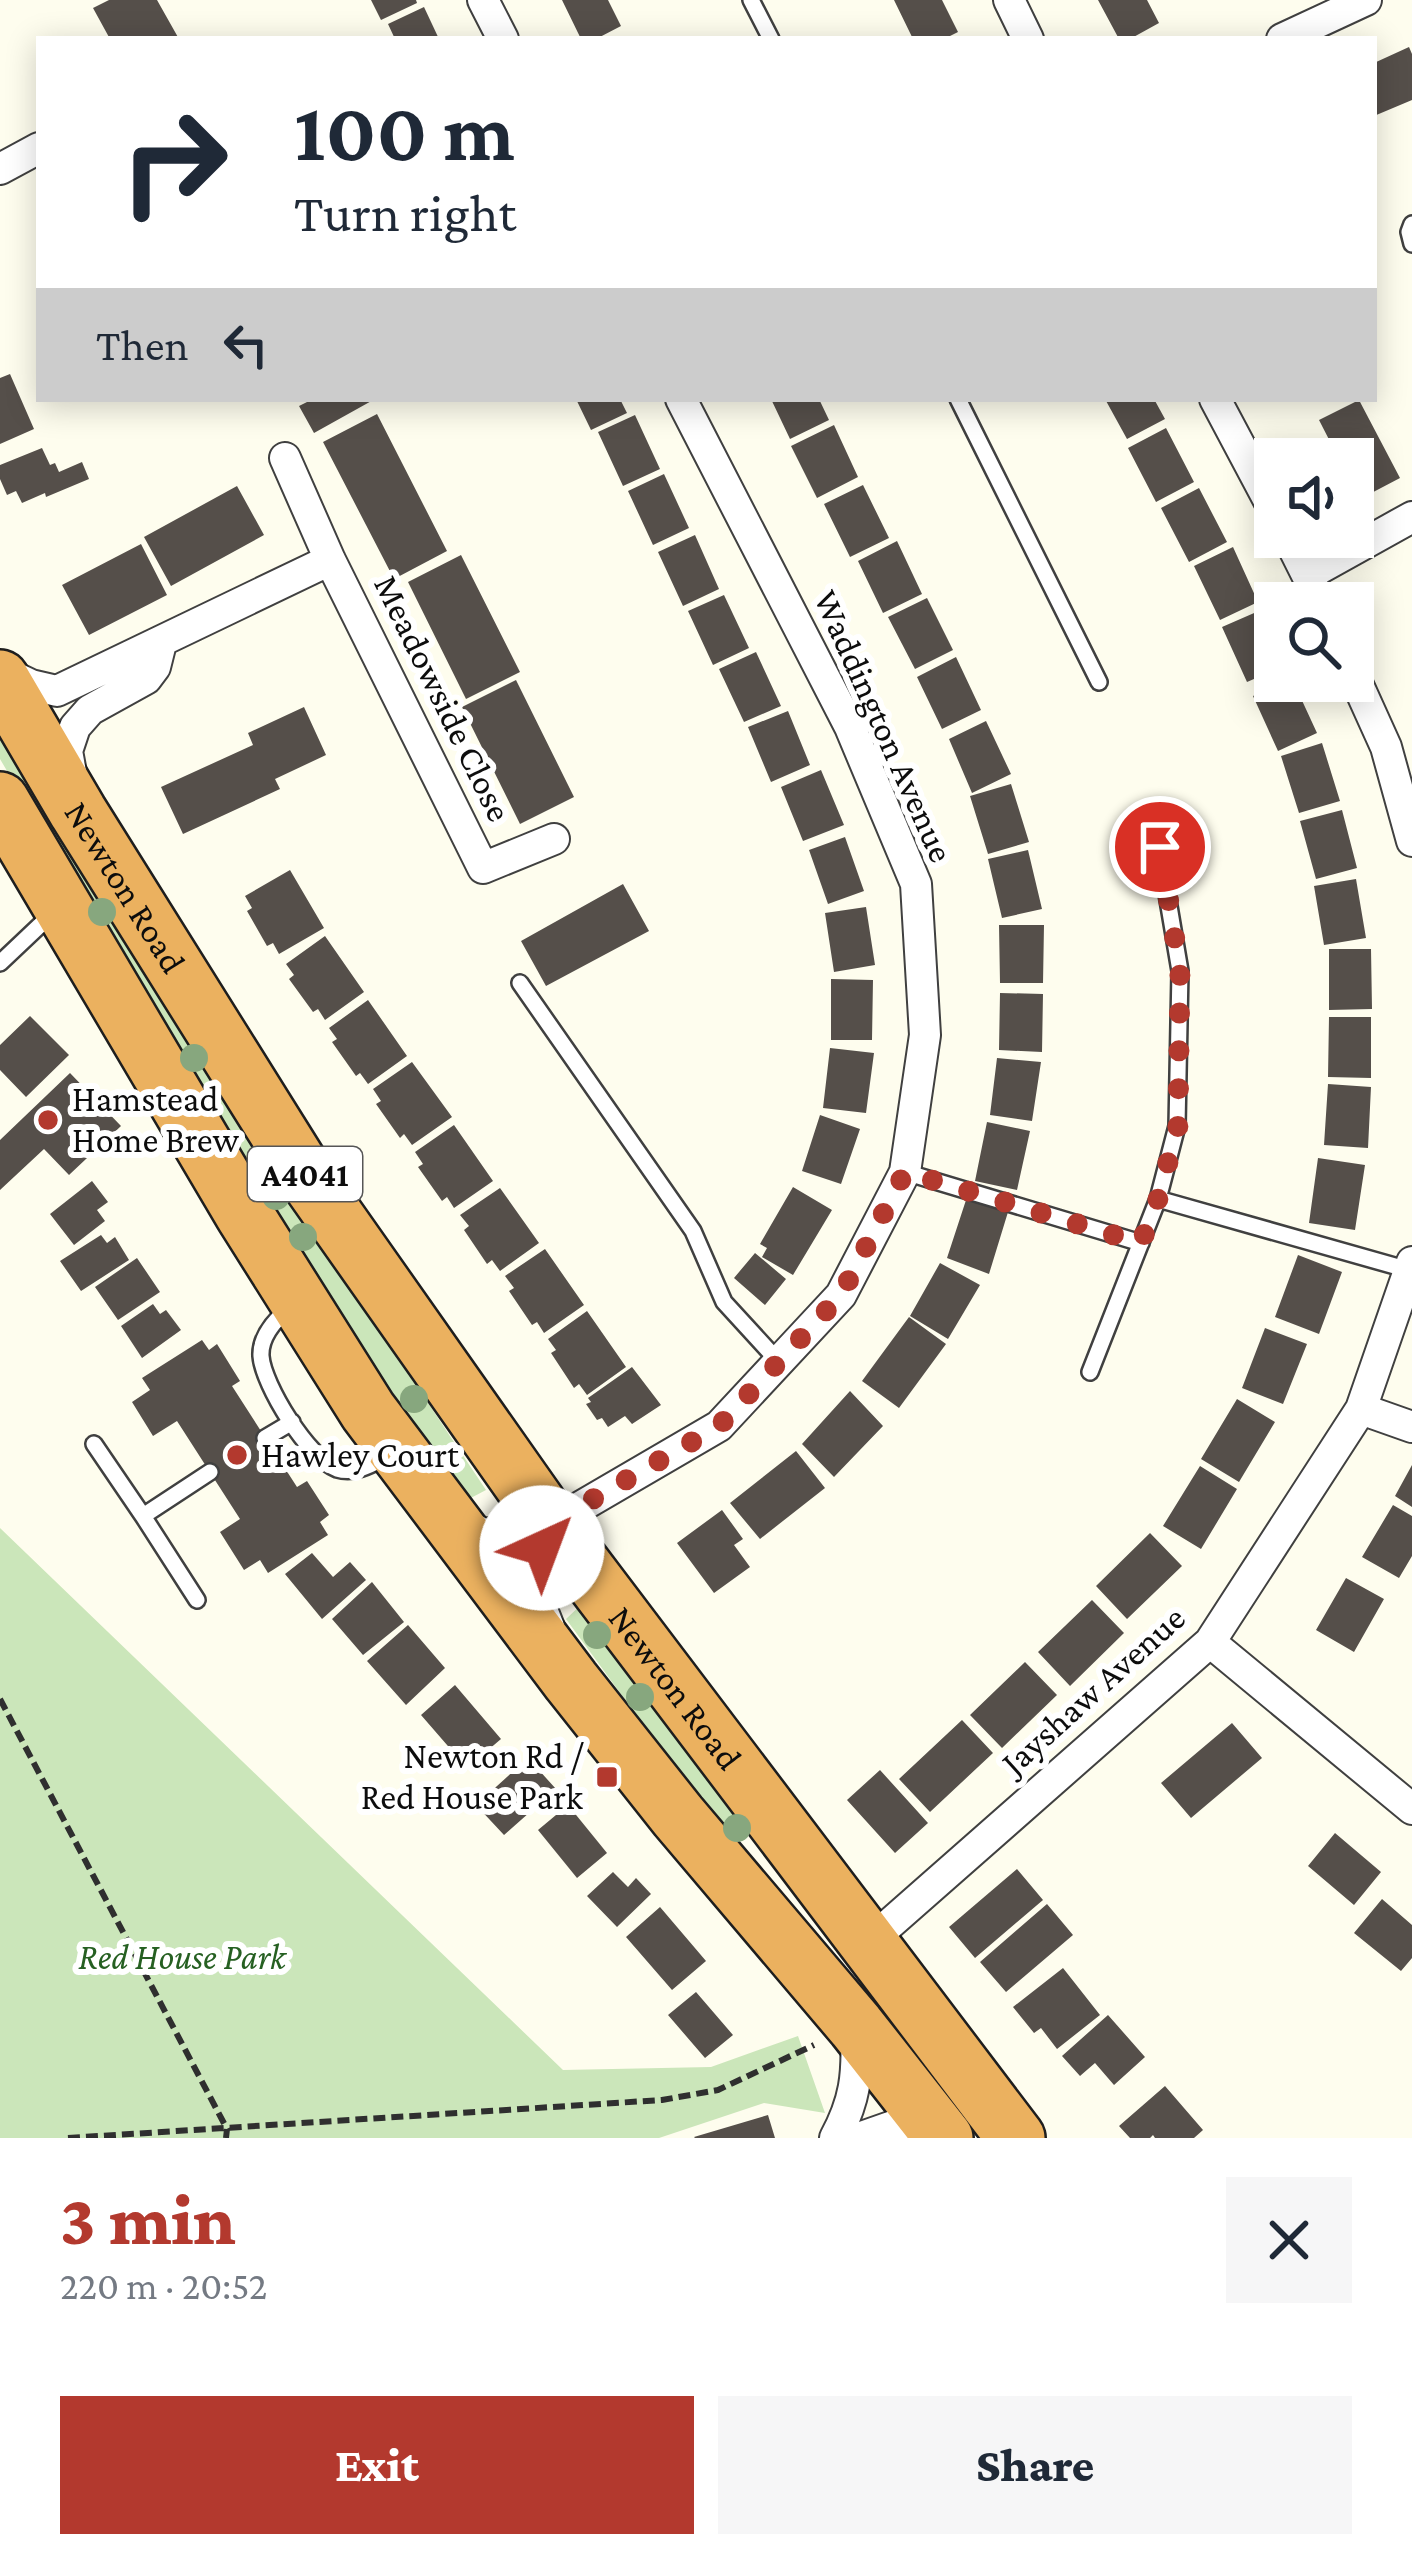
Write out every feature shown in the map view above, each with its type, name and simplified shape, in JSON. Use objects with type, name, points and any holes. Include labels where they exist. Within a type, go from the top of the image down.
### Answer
[{"type":"highway","name":"Newton Road","points":[[0,675],[78,812],[302,1170],[550,1524],[1016,2138]]},
{"type":"highway","name":"Newton Road","points":[[7,824],[62,905],[244,1214],[368,1411],[571,1681],[940,2133]]},
{"type":"street","points":[[483,0],[501,36]]},
{"type":"street","points":[[1009,0],[1027,36]]},
{"type":"street","points":[[1297,21],[1366,0]]},
{"type":"street","points":[[0,169],[36,150]]},
{"type":"street","name":"Waddington Avenue","points":[[442,1511],[483,1534],[550,1524],[719,1426],[841,1295],[905,1172],[925,1035],[916,884],[850,727],[683,402]]},
{"type":"street","points":[[1218,402],[1254,472]]},
{"type":"street","name":"Meadowside Close","points":[[285,458],[330,560],[483,868],[554,839]]},
{"type":"street","points":[[1324,582],[1412,517]]},
{"type":"street","name":"Meadowside Close","points":[[0,675],[57,691],[330,560]]},
{"type":"street","name":"Meadowside Close","points":[[78,812],[67,751],[75,727],[90,710],[146,679],[155,667],[161,643]]},
{"type":"street","points":[[1366,702],[1386,747],[1412,841]]},
{"type":"street","name":"Jayshaw Avenue","points":[[868,1943],[1210,1642],[1361,1409],[1411,1266]]},
{"type":"street","points":[[1361,1409],[1412,1427]]},
{"type":"street","points":[[550,1524],[533,1571],[541,1607],[571,1681]]},
{"type":"street","points":[[1210,1642],[1412,1809]]},
{"type":"street","points":[[836,2138],[856,2083],[856,2026]]},
{"type":"street","points":[[859,2138],[896,2125],[940,2133]]},
{"type":"lane","points":[[751,0],[769,36]]},
{"type":"lane","points":[[1412,224],[1408,232],[1412,244]]},
{"type":"lane","points":[[959,402],[1099,682]]},
{"type":"lane","points":[[1090,1372],[1158,1199],[1178,1126],[1180,971],[1160,847]]},
{"type":"lane","points":[[0,963],[62,905]]},
{"type":"lane","points":[[520,983],[693,1232],[724,1302],[779,1362]]},
{"type":"lane","points":[[905,1172],[1141,1243]]},
{"type":"lane","points":[[1158,1199],[1411,1266]]},
{"type":"lane","points":[[298,1300],[265,1335],[260,1353],[266,1377],[292,1422],[304,1440],[339,1470],[371,1466],[398,1450]]},
{"type":"lane","points":[[265,1438],[292,1422]]},
{"type":"lane","points":[[94,1444],[197,1600]]},
{"type":"lane","points":[[143,1516],[210,1472]]},
{"type":"path","points":[[0,1699],[226,2134]]},
{"type":"path","points":[[68,2138],[226,2134],[662,2100],[718,2090],[856,2026]]},
{"type":"green space","points":[[0,716],[299,1203],[486,1490],[467,1500],[379,1392],[0,759]]},
{"type":"green space","name":"Red House Park","points":[[0,1528],[563,2070],[711,2067],[798,2036],[825,2113],[764,2103],[659,2138],[0,2138]]},
{"type":"green space","points":[[586,1600],[754,1828],[732,1846],[566,1619]]},
{"type":"building","points":[[109,0],[157,0],[177,36],[108,36],[93,8]]},
{"type":"building","points":[[371,0],[416,0],[417,3],[381,20]]},
{"type":"building","points":[[562,0],[608,0],[621,26],[602,36],[580,36]]},
{"type":"building","points":[[894,0],[942,0],[958,32],[912,36]]},
{"type":"building","points":[[1098,0],[1147,0],[1159,23],[1135,36],[1117,36]]},
{"type":"building","points":[[424,7],[438,36],[394,36],[388,24]]},
{"type":"building","points":[[1409,47],[1412,54],[1412,100],[1377,115],[1377,62]]},
{"type":"building","points":[[10,374],[34,429],[0,444],[0,378]]},
{"type":"building","points":[[307,402],[370,402],[314,433],[299,406]]},
{"type":"building","points":[[577,402],[622,402],[627,413],[591,430]]},
{"type":"building","points":[[772,402],[820,402],[829,420],[790,439]]},
{"type":"building","points":[[1107,402],[1156,402],[1165,419],[1127,439]]},
{"type":"building","points":[[1360,402],[1400,478],[1374,492],[1374,438],[1328,438],[1319,420]]},
{"type":"building","points":[[377,414],[447,551],[394,579],[323,442]]},
{"type":"building","points":[[635,415],[660,469],[623,486],[598,432]]},
{"type":"building","points":[[834,425],[858,477],[817,498],[791,446]]},
{"type":"building","points":[[1166,428],[1194,482],[1156,502],[1128,448]]},
{"type":"building","points":[[42,448],[59,472],[82,462],[89,479],[22,503],[16,491],[7,495],[0,465]]},
{"type":"building","points":[[664,474],[689,528],[653,545],[628,491]]},
{"type":"building","points":[[863,485],[889,538],[850,557],[824,504]]},
{"type":"building","points":[[237,486],[264,535],[171,586],[144,537]]},
{"type":"building","points":[[1199,488],[1227,542],[1189,562],[1161,508]]},
{"type":"building","points":[[695,535],[719,589],[683,606],[658,552]]},
{"type":"building","points":[[897,541],[922,594],[883,613],[858,561]]},
{"type":"building","points":[[141,544],[167,595],[89,635],[62,585]]},
{"type":"building","points":[[1233,547],[1254,593],[1254,604],[1220,620],[1194,566]]},
{"type":"building","points":[[461,555],[520,672],[466,699],[408,582]]},
{"type":"building","points":[[724,595],[749,648],[713,665],[688,611]]},
{"type":"building","points":[[927,598],[953,650],[915,669],[888,617]]},
{"type":"building","points":[[1254,613],[1254,679],[1247,682],[1222,627]]},
{"type":"building","points":[[756,652],[781,706],[744,722],[719,669]]},
{"type":"building","points":[[956,657],[981,710],[942,729],[917,677]]},
{"type":"building","points":[[516,680],[574,797],[520,824],[462,707]]},
{"type":"building","points":[[1256,702],[1303,702],[1317,733],[1278,751]]},
{"type":"building","points":[[304,707],[326,755],[275,779],[280,789],[183,834],[161,787],[253,745],[248,733]]},
{"type":"building","points":[[788,711],[810,765],[771,782],[748,727]]},
{"type":"building","points":[[986,721],[1011,774],[972,793],[949,739]]},
{"type":"building","points":[[1322,743],[1340,801],[1299,813],[1281,756]]},
{"type":"building","points":[[821,770],[844,825],[803,841],[781,787]]},
{"type":"building","points":[[1011,784],[1029,842],[988,854],[970,796]]},
{"type":"building","points":[[1342,810],[1357,868],[1316,879],[1300,821]]},
{"type":"building","points":[[845,837],[864,891],[828,904],[809,850]]},
{"type":"building","points":[[1028,850],[1042,909],[1002,918],[988,859]]},
{"type":"building","points":[[290,870],[324,928],[279,954],[273,943],[267,946],[247,911],[252,908],[245,896]]},
{"type":"building","points":[[1356,879],[1366,938],[1324,945],[1314,886]]},
{"type":"building","points":[[623,884],[649,931],[546,986],[521,941]]},
{"type":"building","points":[[866,907],[875,965],[834,972],[825,913]]},
{"type":"building","points":[[999,925],[1044,925],[1043,983],[1000,983]]},
{"type":"building","points":[[325,936],[364,992],[325,1020],[318,1009],[313,1012],[289,979],[294,975],[286,964]]},
{"type":"building","points":[[1329,949],[1371,949],[1372,1009],[1329,1010]]},
{"type":"building","points":[[831,979],[873,980],[872,1040],[831,1040]]},
{"type":"building","points":[[1000,993],[1043,994],[1042,1052],[999,1050]]},
{"type":"building","points":[[368,1000],[407,1056],[368,1084],[360,1073],[356,1076],[332,1042],[337,1039],[329,1028]]},
{"type":"building","points":[[30,1016],[69,1055],[26,1097],[0,1070],[0,1045]]},
{"type":"building","points":[[1329,1017],[1371,1017],[1371,1078],[1328,1077]]},
{"type":"building","points":[[830,1048],[874,1053],[866,1113],[823,1108]]},
{"type":"building","points":[[997,1058],[1041,1062],[1032,1121],[990,1115]]},
{"type":"building","points":[[412,1062],[452,1117],[412,1145],[404,1134],[400,1138],[376,1104],[381,1101],[373,1089]]},
{"type":"building","name":"Hamstead Home Brew","points":[[70,1073],[121,1126],[69,1175],[44,1149],[0,1190],[0,1140]]},
{"type":"building","points":[[1328,1084],[1371,1087],[1368,1148],[1324,1145]]},
{"type":"building","points":[[820,1115],[860,1129],[841,1184],[802,1171]]},
{"type":"building","points":[[987,1122],[1030,1131],[1017,1190],[975,1181]]},
{"type":"building","points":[[454,1125],[493,1181],[454,1208],[447,1197],[442,1201],[418,1167],[423,1164],[415,1152]]},
{"type":"building","points":[[1318,1158],[1365,1165],[1355,1230],[1309,1223]]},
{"type":"building","points":[[92,1181],[108,1202],[97,1210],[105,1221],[74,1245],[50,1214]]},
{"type":"building","points":[[793,1187],[832,1210],[793,1275],[762,1257],[767,1248],[760,1244]]},
{"type":"building","points":[[500,1188],[539,1243],[500,1271],[492,1260],[487,1264],[464,1230],[469,1226],[460,1215]]},
{"type":"building","points":[[967,1197],[1008,1212],[989,1274],[947,1258]]},
{"type":"building","points":[[101,1235],[107,1243],[115,1237],[129,1260],[81,1291],[60,1261]]},
{"type":"building","points":[[545,1249],[584,1305],[544,1333],[537,1322],[532,1325],[509,1291],[514,1288],[505,1276]]},
{"type":"building","points":[[755,1253],[786,1279],[765,1305],[734,1278]]},
{"type":"building","points":[[1298,1255],[1342,1272],[1319,1334],[1275,1317]]},
{"type":"building","points":[[137,1258],[160,1292],[118,1320],[95,1287]]},
{"type":"building","points":[[940,1263],[980,1285],[948,1339],[910,1316]]},
{"type":"building","points":[[153,1304],[160,1314],[166,1310],[181,1330],[142,1358],[121,1326]]},
{"type":"building","points":[[587,1311],[626,1367],[587,1395],[579,1384],[574,1388],[551,1353],[556,1350],[548,1339]]},
{"type":"building","points":[[909,1317],[946,1344],[899,1408],[862,1381]]},
{"type":"building","points":[[1265,1328],[1307,1344],[1283,1404],[1242,1388]]},
{"type":"building","name":"Hawley Court","points":[[202,1340],[209,1350],[217,1344],[240,1381],[232,1386],[297,1487],[307,1481],[329,1515],[320,1522],[328,1535],[268,1573],[260,1560],[244,1570],[220,1532],[240,1519],[177,1421],[153,1436],[132,1402],[150,1390],[142,1378]]},
{"type":"building","points":[[632,1367],[661,1405],[632,1424],[625,1416],[608,1427],[602,1418],[597,1420],[586,1404],[591,1402],[588,1398]]},
{"type":"building","points":[[850,1391],[883,1426],[834,1477],[802,1444]]},
{"type":"building","points":[[1237,1399],[1275,1422],[1239,1482],[1201,1459]]},
{"type":"building","points":[[796,1451],[825,1488],[760,1539],[730,1503]]},
{"type":"building","points":[[1412,1465],[1412,1507],[1395,1496]]},
{"type":"building","points":[[1200,1466],[1237,1489],[1201,1549],[1163,1526]]},
{"type":"building","points":[[1393,1505],[1412,1516],[1412,1556],[1399,1578],[1362,1557]]},
{"type":"building","points":[[722,1510],[743,1539],[734,1545],[750,1567],[714,1593],[677,1543]]},
{"type":"building","points":[[1150,1533],[1182,1566],[1127,1619],[1096,1586]]},
{"type":"building","points":[[312,1553],[333,1577],[350,1562],[366,1580],[322,1619],[285,1574]]},
{"type":"building","points":[[1346,1578],[1384,1599],[1354,1652],[1316,1630]]},
{"type":"building","points":[[372,1582],[404,1622],[363,1655],[332,1619]]},
{"type":"building","points":[[1092,1600],[1124,1633],[1070,1686],[1038,1652]]},
{"type":"building","points":[[408,1625],[445,1668],[406,1705],[367,1661]]},
{"type":"building","points":[[1025,1662],[1057,1695],[1002,1748],[970,1715]]},
{"type":"building","points":[[455,1685],[501,1739],[467,1768],[421,1715]]},
{"type":"building","points":[[962,1720],[993,1753],[930,1812],[899,1779]]},
{"type":"building","points":[[1232,1723],[1262,1758],[1191,1818],[1161,1783]]},
{"type":"building","points":[[528,1758],[556,1789],[504,1835],[476,1805]]},
{"type":"building","points":[[880,1770],[928,1823],[895,1853],[847,1800]]},
{"type":"building","points":[[568,1805],[607,1853],[577,1878],[538,1830]]},
{"type":"building","points":[[1335,1833],[1381,1872],[1354,1905],[1308,1866]]},
{"type":"building","points":[[1017,1869],[1043,1900],[975,1958],[949,1927]]},
{"type":"building","points":[[613,1872],[628,1887],[636,1878],[651,1894],[617,1927],[587,1896]]},
{"type":"building","points":[[1382,1899],[1412,1925],[1412,1958],[1401,1971],[1354,1933]]},
{"type":"building","points":[[1047,1904],[1073,1935],[1006,1992],[980,1962]]},
{"type":"building","points":[[660,1907],[706,1961],[672,1990],[626,1937]]},
{"type":"building","points":[[1063,1968],[1100,2015],[1057,2049],[1041,2028],[1034,2033],[1013,2007]]},
{"type":"building","points":[[696,1992],[733,2035],[705,2058],[668,2015]]},
{"type":"building","points":[[1108,2015],[1145,2057],[1114,2085],[1095,2063],[1080,2076],[1062,2056]]},
{"type":"building","points":[[1165,2086],[1203,2130],[1194,2138],[1130,2138],[1119,2126]]},
{"type":"building","points":[[768,2115],[775,2138],[694,2137]]},
{"type":"place","name":"Hamstead Home Brew","points":[[48,1120]]},
{"type":"place","name":"Hawley Court","points":[[237,1455]]},
{"type":"place","name":"Newton Rd / Red House Park","points":[[607,1777]]},
{"type":"route","points":[[542,1548],[550,1524],[719,1426],[841,1295],[905,1172],[1141,1243],[1178,1126],[1180,971],[1160,847]]}]
